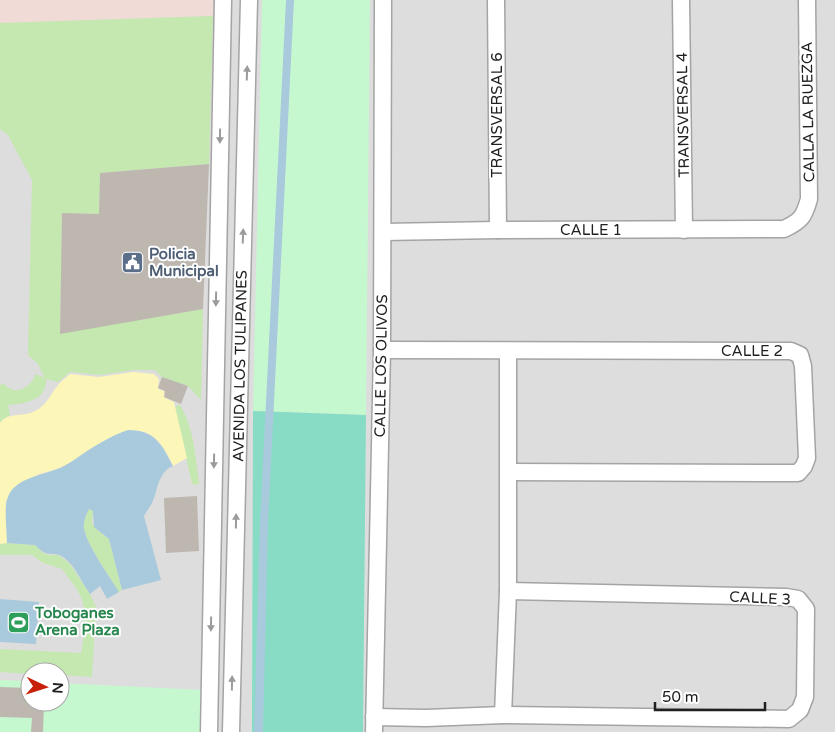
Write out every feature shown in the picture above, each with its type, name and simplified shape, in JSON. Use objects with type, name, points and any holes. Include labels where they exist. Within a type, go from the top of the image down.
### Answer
[{"type":"street","name":"AVENIDA LOS TULIPANES","points":[[209,732],[223,0]]},
{"type":"street","name":"AVENIDA LOS TULIPANES","points":[[230,732],[249,0]]},
{"type":"street","name":"CALLE LOS OLIVOS","points":[[374,724],[382,350],[383,0]]},
{"type":"street","name":"TRANSVERSAL 6","points":[[496,0],[498,230]]},
{"type":"street","name":"TRANSVERSAL 4","points":[[681,0],[684,230]]},
{"type":"street","name":"CALLA LA RUEZGA","points":[[798,222],[806,212],[809,199],[807,0]]},
{"type":"street","name":"CALLE 1","points":[[383,232],[784,229],[798,222]]},
{"type":"street","points":[[217,272],[242,274]]},
{"type":"street","name":"CALLE 2","points":[[382,350],[791,351],[800,355],[803,366],[808,458],[798,472],[509,472]]},
{"type":"street","points":[[503,715],[508,591],[508,351]]},
{"type":"street","name":"CALLE 3","points":[[374,724],[426,718],[503,715],[789,719],[800,710],[805,697],[806,609],[798,599],[786,597],[508,591]]},
{"type":"shaded area","points":[[0,0],[835,0],[835,732],[0,732]]},
{"type":"shaded area","points":[[0,0],[213,0],[213,16],[0,23]]},
{"type":"green space","points":[[262,0],[370,0],[366,415],[253,411]]},
{"type":"green space","points":[[213,16],[209,164],[100,173],[99,214],[62,213],[60,333],[203,309],[201,400],[188,386],[162,377],[155,370],[134,370],[99,375],[70,372],[58,382],[46,379],[43,392],[39,397],[21,404],[8,405],[10,415],[0,423],[0,385],[4,384],[13,390],[18,390],[26,387],[36,374],[45,378],[38,364],[28,355],[32,180],[8,135],[0,129],[0,23]]},
{"type":"green space","points":[[179,404],[191,431],[199,482],[197,485],[192,484],[175,408]]},
{"type":"green space","points":[[253,411],[366,415],[363,732],[252,732]]},
{"type":"green space","points":[[89,509],[93,511],[92,523],[98,531],[109,539],[122,590],[119,592],[86,535],[84,524]]},
{"type":"green space","points":[[0,544],[35,545],[43,553],[58,555],[69,563],[90,594],[96,607],[92,677],[70,676],[70,662],[20,662],[20,673],[0,672],[0,649],[81,653],[84,608],[77,590],[62,569],[43,563],[32,555],[0,555]]},
{"type":"green space","points":[[0,680],[20,681],[20,712],[70,712],[70,683],[202,690],[201,732],[0,732]]},
{"type":"sand","points":[[133,372],[154,374],[159,379],[158,389],[164,391],[165,398],[174,402],[187,458],[173,466],[160,443],[146,433],[134,431],[110,438],[64,466],[33,477],[20,486],[6,501],[7,543],[0,544],[0,423],[7,417],[37,410],[45,404],[59,384],[70,374],[99,377]]},
{"type":"water","points":[[286,0],[294,0],[268,523],[263,732],[254,732],[260,523]]},
{"type":"water","points":[[128,430],[145,433],[156,440],[173,466],[162,475],[153,501],[144,516],[161,580],[122,590],[109,539],[94,527],[93,511],[89,509],[84,524],[86,535],[119,592],[107,599],[100,586],[90,594],[75,569],[63,557],[56,554],[47,554],[35,545],[7,543],[6,504],[10,492],[23,481],[64,466],[102,442]]},
{"type":"water","name":"Toboganes Arena Plaza","points":[[0,599],[39,602],[36,644],[0,642]]},
{"type":"building","name":"Policia Municipal","points":[[209,164],[203,309],[60,334],[62,213],[99,214],[100,173]]},
{"type":"building","points":[[162,377],[188,386],[181,404],[164,397],[165,391],[158,388]]},
{"type":"building","points":[[197,496],[199,551],[166,553],[164,498]]},
{"type":"building","points":[[0,687],[20,688],[20,712],[44,712],[43,732],[31,732],[32,718],[0,717]]},
{"type":"place","name":"Policia Municipal","points":[[133,263]]},
{"type":"place","name":"Toboganes Arena Plaza","points":[[19,622]]}]
